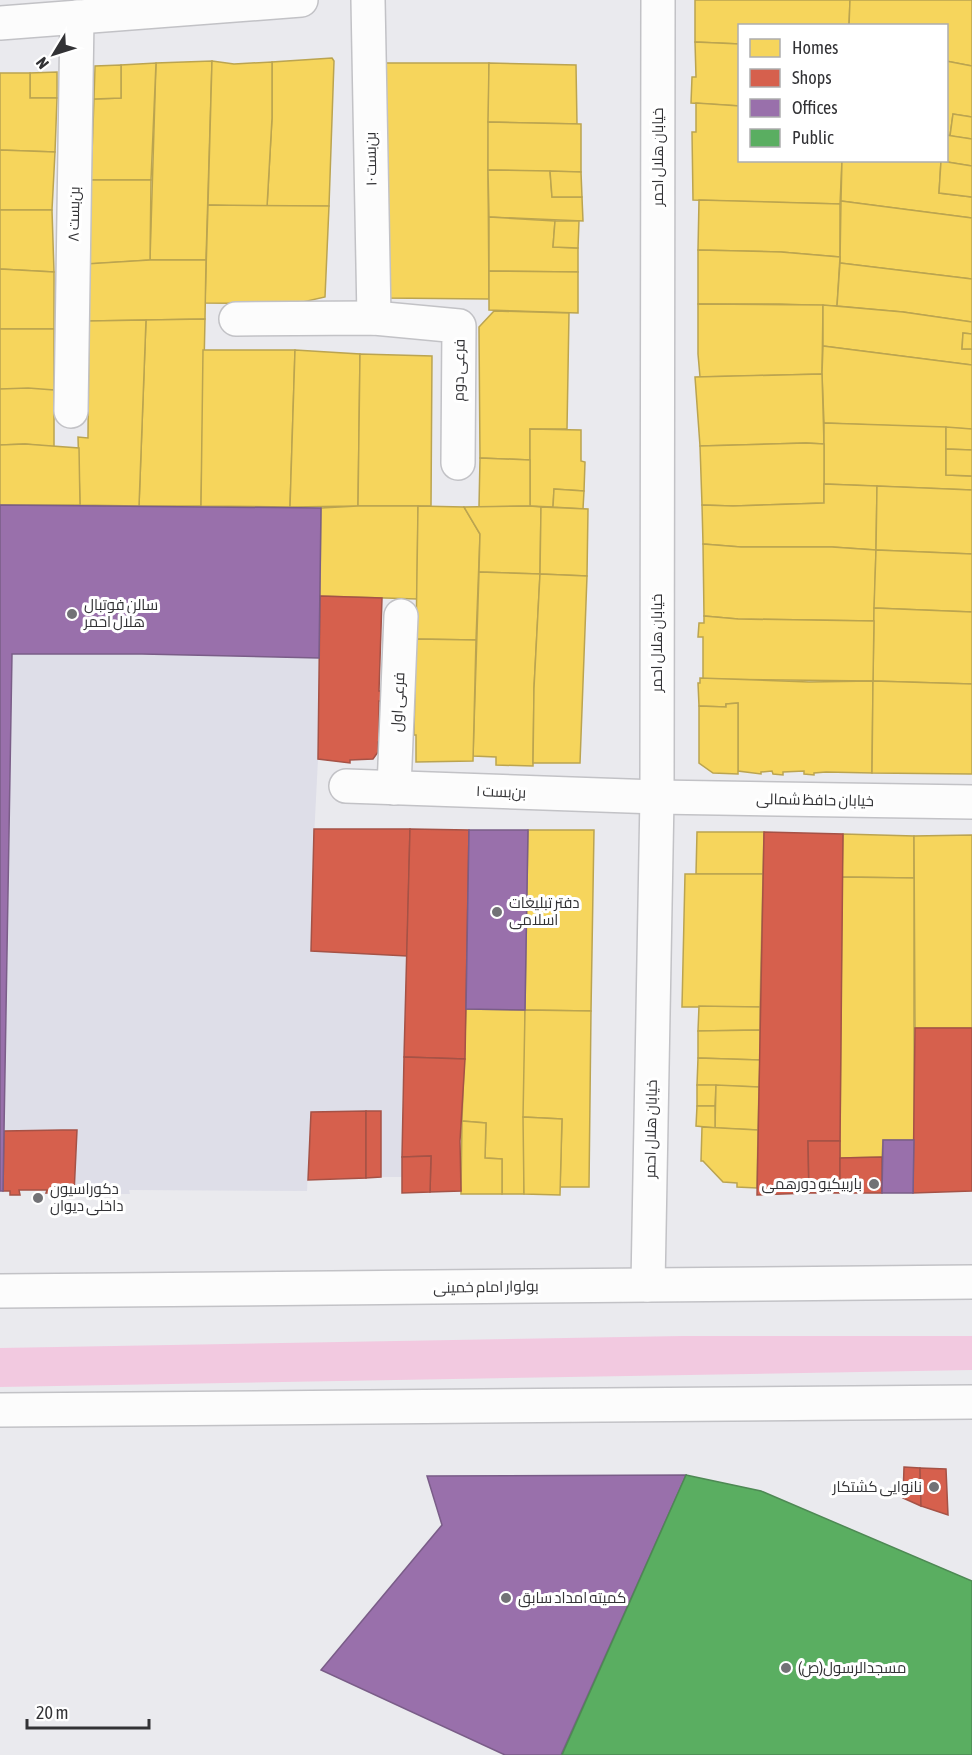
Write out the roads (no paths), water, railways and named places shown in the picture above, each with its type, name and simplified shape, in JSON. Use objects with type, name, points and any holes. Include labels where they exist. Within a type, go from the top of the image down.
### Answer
[{"type":"street","points":[[0,23],[192,4],[301,0]]},
{"type":"street","name":"بن‌بست ۱۰","points":[[368,0],[374,318]]},
{"type":"street","name":"خیابان هلال احمر","points":[[648,1285],[657,797],[658,0]]},
{"type":"street","name":"بن‌بست ۸","points":[[71,411],[77,17]]},
{"type":"street","points":[[236,319],[374,318]]},
{"type":"street","name":"فرعی دوم","points":[[374,318],[459,327],[458,463]]},
{"type":"street","name":"فرعی اول","points":[[394,788],[401,616]]},
{"type":"street","name":"بن‌بست ۱","points":[[346,786],[657,797]]},
{"type":"street","name":"خیابان حافظ شمالی","points":[[657,797],[972,802]]},
{"type":"street","name":"بولوار امام خمینی","points":[[0,1291],[972,1282]]},
{"type":"street","points":[[0,1410],[972,1402]]},
{"type":"place","name":"سالن فوتبال هلال احمر","points":[[72,614]]},
{"type":"place","name":"دفتر تبلیغات اسلامی","points":[[497,912]]},
{"type":"place","name":"باربیکیو دورهمی","points":[[874,1184]]},
{"type":"place","name":"دکوراسیون داخلی دیوان","points":[[38,1198]]},
{"type":"place","name":"نانوایی کشتکار","points":[[934,1487]]},
{"type":"place","name":"کمیته امداد سابق","points":[[506,1598]]},
{"type":"place","name":"مسجدالرسول(ص)","points":[[786,1668]]}]
